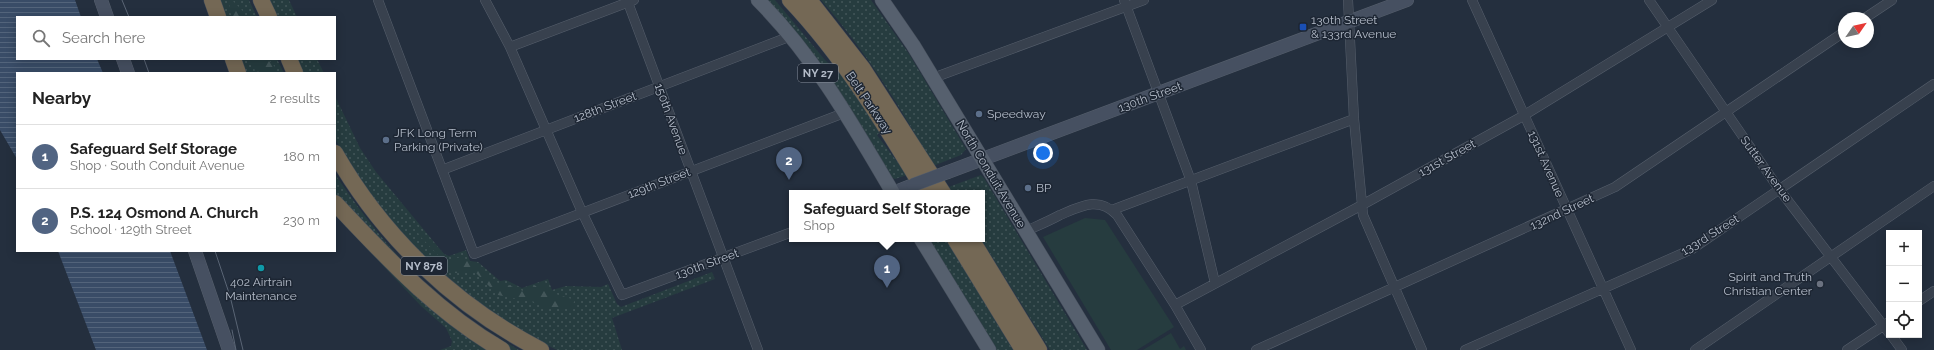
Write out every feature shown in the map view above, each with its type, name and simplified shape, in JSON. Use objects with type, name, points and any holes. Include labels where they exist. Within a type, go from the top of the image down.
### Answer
[{"type":"highway","points":[[212,0],[218,16]]},
{"type":"highway","points":[[261,0],[269,16]]},
{"type":"highway","name":"Belt Parkway","points":[[790,0],[817,30],[850,75],[920,189]]},
{"type":"highway","name":"Belt Parkway","points":[[810,0],[871,81],[941,190]]},
{"type":"highway","points":[[233,60],[238,72]]},
{"type":"highway","points":[[290,60],[296,72]]},
{"type":"highway","name":"NY 878","points":[[336,155],[370,206],[415,258],[450,290],[478,311],[541,350]]},
{"type":"highway","points":[[336,204],[390,262],[421,291],[463,325],[502,350]]},
{"type":"highway","points":[[957,242],[1023,350]]},
{"type":"highway","points":[[973,242],[1039,350]]},
{"type":"highway","points":[[988,267],[1027,315],[1048,350]]},
{"type":"main road","name":"NY 27","points":[[758,0],[791,36],[817,71],[891,190]]},
{"type":"main road","name":"North Conduit Avenue","points":[[884,1],[933,78],[1098,350]]},
{"type":"main road","points":[[923,242],[988,350]]},
{"type":"street","points":[[101,0],[107,16]]},
{"type":"street","points":[[485,0],[510,47],[582,212]]},
{"type":"street","points":[[933,78],[1125,3],[1144,0]]},
{"type":"street","points":[[1348,0],[1354,118],[1363,215],[1422,350]]},
{"type":"street","name":"130th Street","points":[[920,189],[948,172],[1407,0]]},
{"type":"street","name":"131st Avenue","points":[[1472,0],[1566,210],[1631,350]]},
{"type":"street","name":"Sutter Avenue","points":[[1649,0],[1726,113],[1780,188],[1886,326]]},
{"type":"street","name":"131st Street","points":[[1175,305],[1524,116],[1712,0]]},
{"type":"street","points":[[1874,12],[1892,0]]},
{"type":"street","points":[[381,1],[442,170]]},
{"type":"street","points":[[510,47],[629,1]]},
{"type":"street","name":"150th Avenue","points":[[629,1],[689,171],[758,350]]},
{"type":"street","points":[[1125,3],[1191,181],[1215,283]]},
{"type":"street","name":"128th Street","points":[[442,170],[791,36]]},
{"type":"street","name":"132nd Street","points":[[1256,350],[1615,187],[1838,36]]},
{"type":"street","points":[[123,60],[128,72]]},
{"type":"street","name":"133rd Street","points":[[1466,350],[1692,249],[1934,84]]},
{"type":"street","name":"129th Street","points":[[442,170],[474,254],[844,113]]},
{"type":"street","points":[[1112,210],[1354,118]]},
{"type":"street","points":[[1695,350],[1934,186]]},
{"type":"street","points":[[1026,231],[1086,205],[1104,205],[1112,210],[1175,305],[1201,350]]},
{"type":"street","name":"130th Street","points":[[582,212],[622,295],[789,233]]},
{"type":"street","points":[[195,252],[229,350]]},
{"type":"street","points":[[206,280],[238,350]]},
{"type":"street","points":[[1922,299],[1934,291]]},
{"type":"street","points":[[1847,350],[1886,330]]},
{"type":"street","name":"Sutter Avenue","points":[[1894,338],[1902,350]]},
{"type":"green space","points":[[215,0],[249,0],[257,16],[221,16]]},
{"type":"green space","points":[[268,0],[289,0],[297,16],[276,16]]},
{"type":"green space","points":[[766,0],[775,0],[825,60],[845,79],[880,132],[877,135],[907,175],[895,179],[891,177]]},
{"type":"green space","points":[[821,0],[871,0],[909,54],[966,149],[961,155],[933,166],[882,80],[853,39]]},
{"type":"green space","points":[[233,1],[245,16],[232,16],[229,9],[230,2]]},
{"type":"green space","points":[[236,60],[278,60],[284,72],[241,72]]},
{"type":"green space","points":[[250,60],[269,60],[275,67],[276,72],[255,72],[254,65]]},
{"type":"green space","points":[[296,60],[318,60],[324,72],[302,72]]},
{"type":"green space","points":[[336,98],[360,148],[376,172],[444,254],[449,256],[466,250],[470,261],[478,262],[500,281],[506,280],[522,288],[548,279],[552,290],[566,286],[601,287],[608,284],[617,304],[621,307],[712,272],[715,279],[612,318],[622,350],[557,350],[531,337],[478,306],[411,246],[369,195],[336,141]]},
{"type":"green space","points":[[336,175],[376,231],[423,282],[466,317],[519,350],[506,350],[455,317],[336,201]]},
{"type":"green space","points":[[981,175],[984,178],[1087,350],[1050,350],[983,242],[985,242],[985,190],[948,190],[946,188]]},
{"type":"green space","points":[[336,211],[492,350],[440,350],[451,346],[452,341],[446,328],[421,306],[336,216]]},
{"type":"green space","points":[[1085,218],[1105,220],[1174,327],[1137,350],[1111,350],[1043,237]]},
{"type":"green space","points":[[415,224],[450,260],[461,257],[475,263],[495,282],[523,291],[544,282],[546,283],[549,292],[575,300],[571,308],[549,309],[532,302],[498,295],[476,273],[455,273],[419,235]]},
{"type":"green space","points":[[931,242],[948,242],[1013,350],[995,350]]},
{"type":"green space","points":[[1171,333],[1180,349],[1184,346],[1186,350],[1143,350]]},
{"type":"water","points":[[0,0],[75,0],[81,16],[16,16],[16,60],[97,60],[103,72],[16,72],[16,157],[0,130]]},
{"type":"water","points":[[58,252],[170,252],[207,350],[96,350]]},
{"type":"tram line","points":[[122,0],[129,16]]},
{"type":"tram line","points":[[144,60],[149,72]]},
{"type":"tram line","points":[[215,252],[230,296],[243,350]]},
{"type":"tram line","points":[[232,330],[236,350]]},
{"type":"place","name":"130th Street & 133rd Avenue","points":[[1303,27]]},
{"type":"place","name":"Speedway","points":[[979,114]]},
{"type":"place","name":"JFK Long Term Parking (Private)","points":[[386,140]]},
{"type":"place","name":"P.S. 124 Osmond A. Church","points":[[789,180]]},
{"type":"place","name":"BP","points":[[1028,188]]},
{"type":"place","name":"402 Airtrain Maintenance","points":[[261,268]]},
{"type":"place","name":"Spirit and Truth Christian Center","points":[[1820,284]]},
{"type":"place","name":"Safeguard Self Storage","points":[[887,288]]}]
